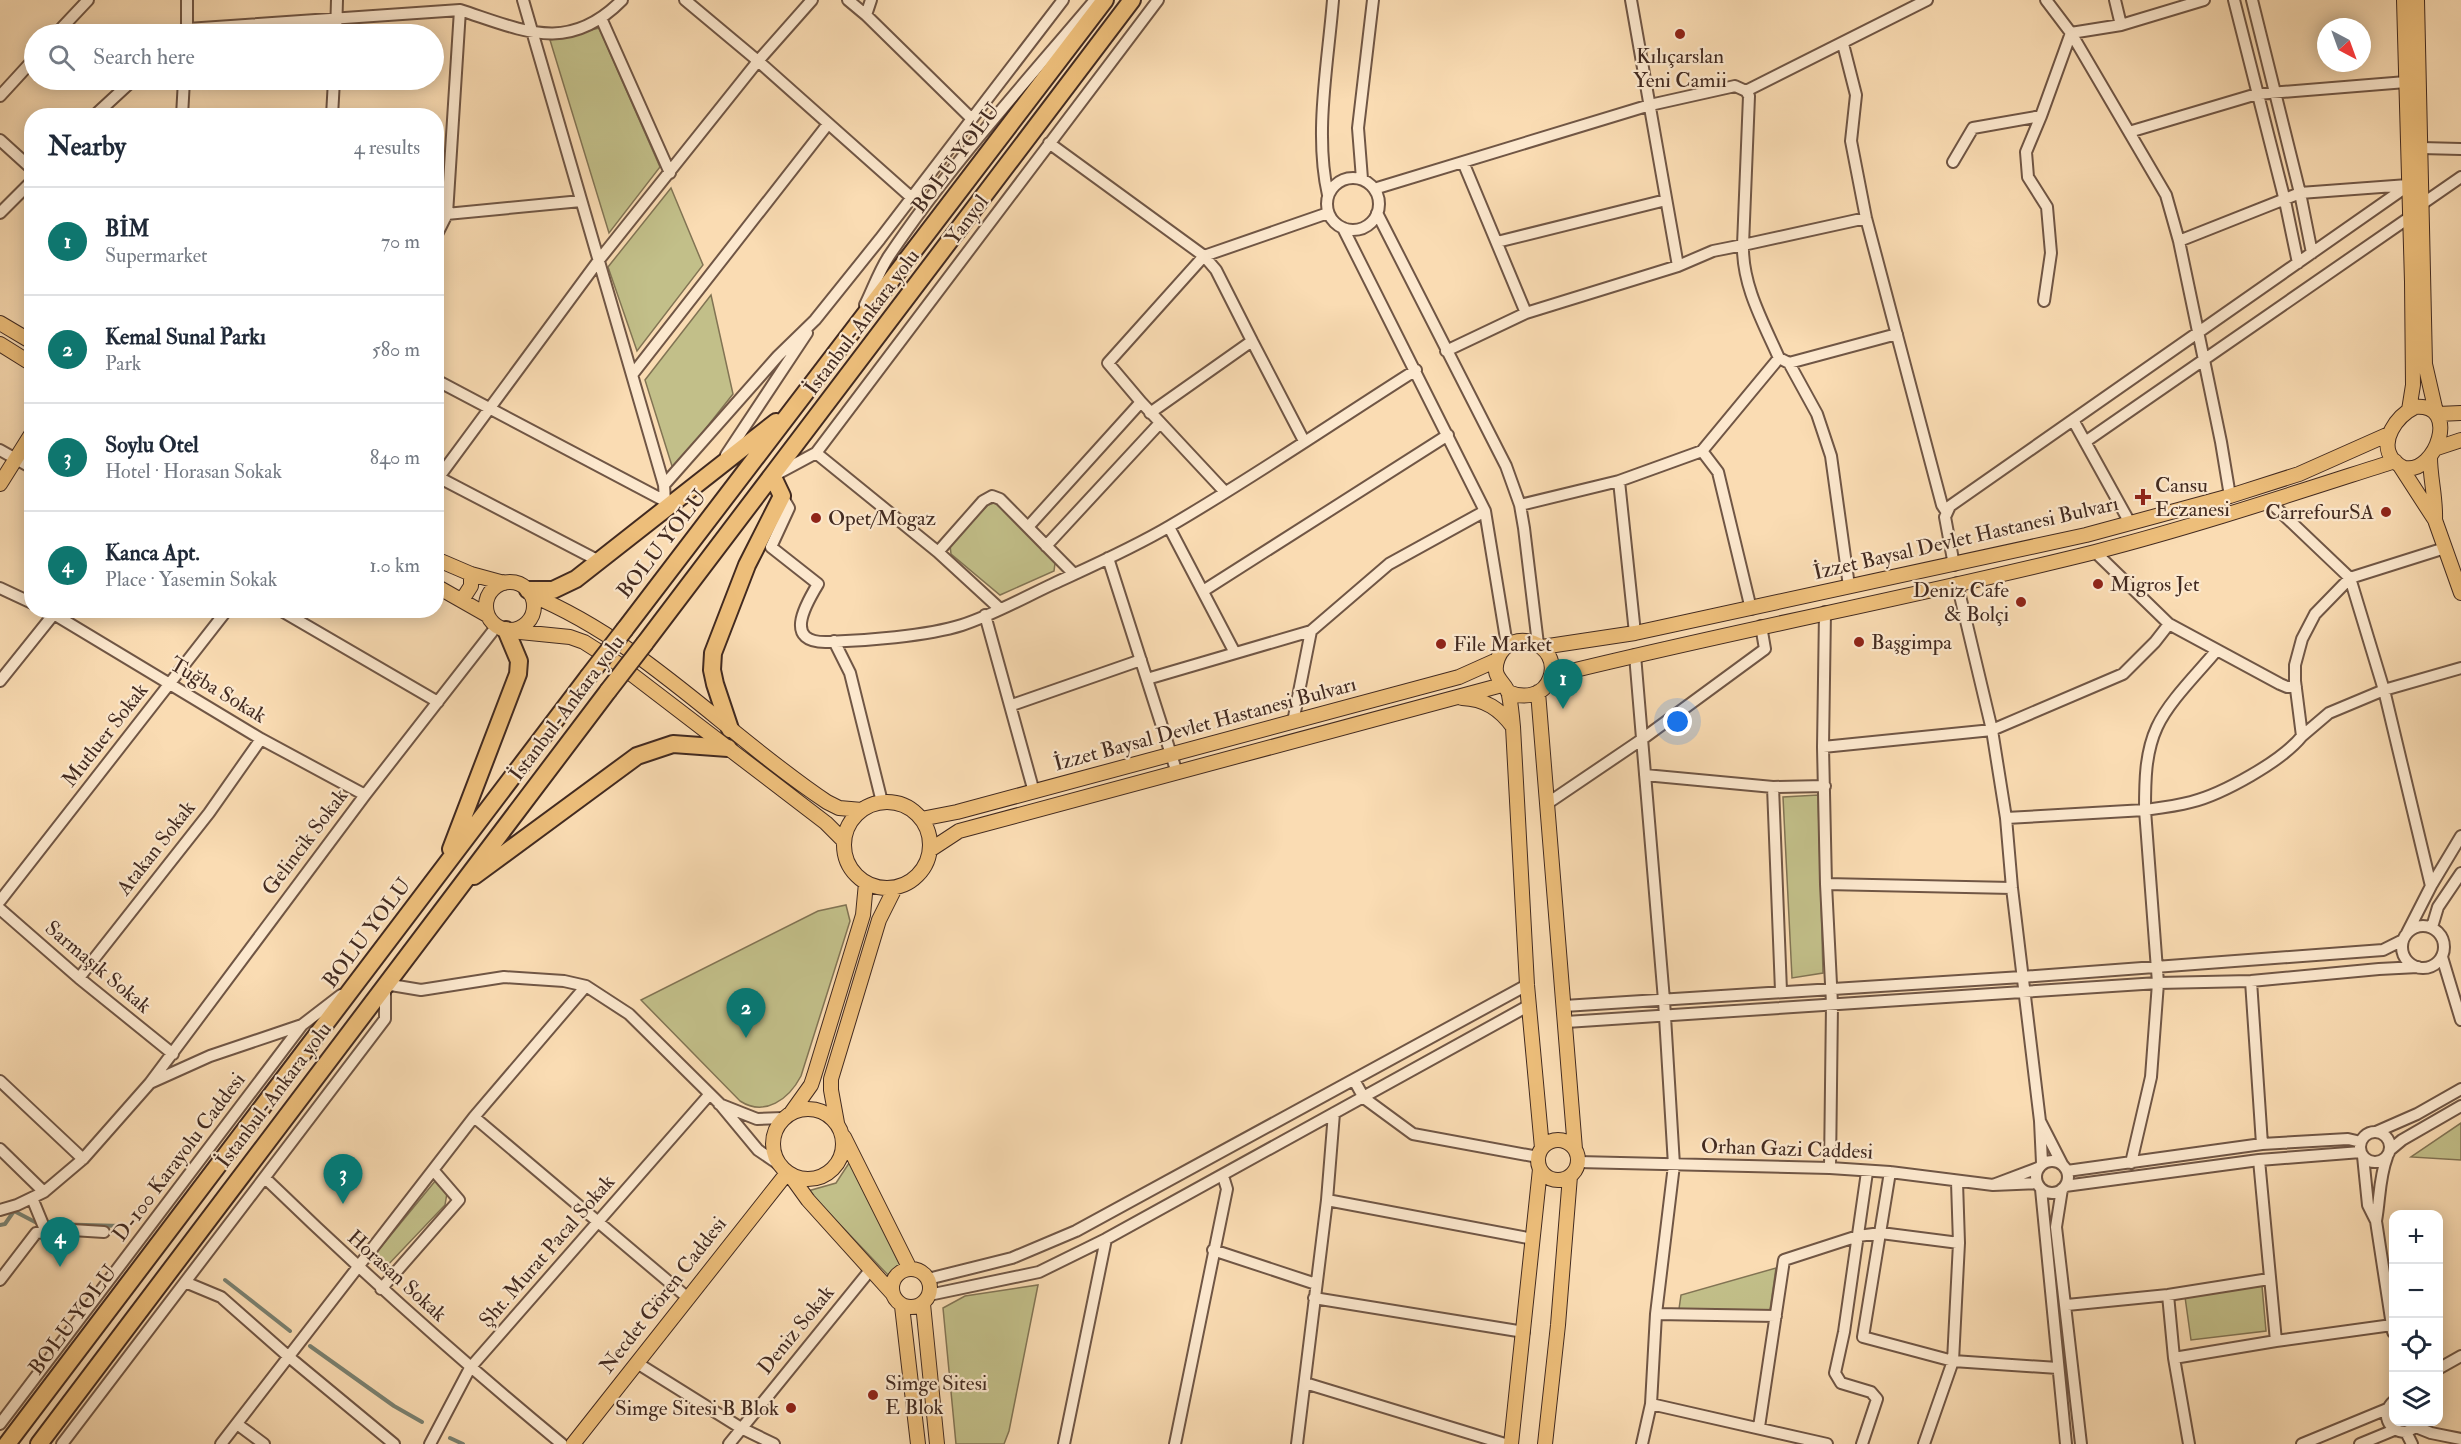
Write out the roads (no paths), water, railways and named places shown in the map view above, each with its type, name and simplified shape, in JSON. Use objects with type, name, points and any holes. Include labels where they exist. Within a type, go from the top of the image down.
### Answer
[{"type":"highway","name":"BOLU YOLU","points":[[625,629],[1104,0]]},
{"type":"highway","name":"İstanbul-Ankara yolu","points":[[39,1444],[458,887],[772,477],[1132,0]]},
{"type":"highway","points":[[529,593],[560,588],[599,561],[667,504],[717,469],[797,404]]},
{"type":"highway","points":[[730,729],[715,684],[712,670],[713,653],[747,565],[782,496],[772,477]]},
{"type":"highway","points":[[444,869],[518,674],[519,661],[500,626]]},
{"type":"highway","name":"İstanbul-Ankara yolu","points":[[588,677],[625,629]]},
{"type":"highway","name":"BOLU YOLU","points":[[7,1444],[588,677]]},
{"type":"highway","points":[[458,887],[637,756],[673,744],[728,748]]},
{"type":"main road","points":[[2404,0],[2413,384],[2409,410],[2427,407],[2437,413],[2461,413]]},
{"type":"main road","points":[[2417,0],[2425,364],[2429,388],[2437,413],[2445,426],[2445,434],[2434,452],[2432,488],[2436,500],[2435,520]]},
{"type":"main road","points":[[0,323],[24,337]]},
{"type":"main road","points":[[0,344],[24,359]]},
{"type":"main road","name":"İzzet Baysal Devlet Hastanesi Bulvarı","points":[[1540,645],[1635,633],[2086,535],[2230,496],[2325,464],[2389,434],[2409,410]]},
{"type":"main road","points":[[2389,434],[2387,448],[2435,520],[2461,593]]},
{"type":"main road","name":"İzzet Baysal Devlet Hastanesi Bulvarı","points":[[1551,676],[1761,626],[2095,552],[2397,464],[2416,467],[2434,452],[2461,440]]},
{"type":"main road","points":[[0,484],[24,445]]},
{"type":"main road","points":[[444,562],[471,574],[504,583],[520,584],[529,593],[562,608],[626,649],[832,805],[839,808],[862,810]]},
{"type":"main road","points":[[462,600],[471,586],[471,574]]},
{"type":"main road","points":[[500,626],[486,605],[488,596],[504,583]]},
{"type":"main road","points":[[444,590],[500,626],[556,634],[585,642],[617,663],[826,823],[844,841]]},
{"type":"main road","points":[[500,626],[522,627],[531,619],[534,607],[529,593]]},
{"type":"main road","points":[[1505,688],[1525,696],[1538,692],[1547,684],[1551,676],[1551,659],[1540,645],[1524,640],[1507,645],[1497,660],[1497,678],[1505,688],[1513,727],[1528,1006],[1540,1158],[1511,1444]]},
{"type":"main road","name":"İzzet Baysal Devlet Hastanesi Bulvarı","points":[[921,819],[957,812],[1172,756],[1459,677],[1497,660]]},
{"type":"main road","name":"İzzet Baysal Devlet Hastanesi Bulvarı","points":[[930,850],[959,831],[1454,697],[1505,688]]},
{"type":"main road","points":[[1538,692],[1576,1156],[1570,1176],[1558,1325],[1545,1444]]},
{"type":"main road","points":[[1454,697],[1485,702],[1500,712],[1513,727]]},
{"type":"main road","points":[[882,802],[900,804],[915,812],[929,834],[930,850],[924,868],[907,884],[895,888],[866,883],[851,870],[847,861],[844,841],[849,824],[862,810],[882,802]]},
{"type":"main road","points":[[866,883],[863,915],[814,1076],[805,1095],[777,1126],[772,1141],[785,1170],[808,1200],[871,1269],[894,1298],[902,1306],[913,1308],[926,1299]]},
{"type":"main road","points":[[785,1170],[810,1180],[824,1176],[832,1170],[842,1152],[831,1079],[879,920],[895,888]]},
{"type":"main road","points":[[787,1115],[811,1108],[821,1111],[839,1128],[910,1269]]},
{"type":"main road","points":[[1540,1158],[1550,1142],[1558,1140],[1570,1144],[1576,1156]]},
{"type":"main road","points":[[1540,1158],[1549,1178],[1561,1180],[1570,1176]]},
{"type":"main road","name":"Necdet Gören Caddesi","points":[[573,1444],[785,1170]]},
{"type":"main road","points":[[892,1293],[896,1277],[910,1269],[920,1271],[928,1279],[926,1299],[937,1444]]},
{"type":"main road","points":[[902,1306],[918,1444]]},
{"type":"street","points":[[65,24],[88,0]]},
{"type":"street","points":[[186,24],[187,0]]},
{"type":"street","points":[[337,24],[338,0]]},
{"type":"street","points":[[523,0],[664,485],[667,504]]},
{"type":"street","points":[[290,24],[460,10],[531,33],[549,35],[584,27],[601,18],[622,0]]},
{"type":"street","points":[[685,0],[758,61],[912,198]]},
{"type":"street","points":[[444,469],[599,260],[758,61],[812,0]]},
{"type":"street","points":[[848,0],[972,119]]},
{"type":"street","points":[[866,15],[871,0]]},
{"type":"street","points":[[664,485],[778,356],[815,320],[912,198],[1063,0]]},
{"type":"street","name":"Yanyol","points":[[850,335],[888,258],[984,132],[1095,0]]},
{"type":"street","name":"Yanyol","points":[[772,477],[816,453],[1158,0]]},
{"type":"street","points":[[1328,195],[1332,188],[1343,180],[1362,179],[1374,189],[1379,205],[1377,213],[1366,226],[1357,230],[1343,228],[1333,221],[1328,213],[1328,195],[1323,175],[1322,135],[1333,0]]},
{"type":"street","points":[[1362,179],[1358,128],[1373,0]]},
{"type":"street","points":[[1631,0],[1678,266]]},
{"type":"street","points":[[1746,91],[1927,0]]},
{"type":"street","points":[[2046,0],[2071,33],[2166,195],[2179,241],[2230,496]]},
{"type":"street","points":[[2115,0],[2121,25]]},
{"type":"street","points":[[2071,33],[2121,25],[2204,0]]},
{"type":"street","points":[[2234,0],[2285,201],[2298,263]]},
{"type":"street","points":[[2252,0],[2313,253]]},
{"type":"street","points":[[444,191],[460,10]]},
{"type":"street","points":[[601,18],[670,173]]},
{"type":"street","points":[[2044,301],[2052,253],[2047,207],[2028,177],[2026,152],[2071,33]]},
{"type":"street","points":[[1843,44],[1856,94],[1851,141],[1866,218],[1942,505],[1946,511]]},
{"type":"street","points":[[0,96],[24,69]]},
{"type":"street","points":[[2129,132],[2257,94],[2406,82]]},
{"type":"street","points":[[1374,189],[1650,105],[1735,86],[1746,91]]},
{"type":"street","points":[[103,108],[122,90]]},
{"type":"street","points":[[182,108],[183,90]]},
{"type":"street","points":[[332,108],[333,90]]},
{"type":"street","points":[[1746,91],[1749,103],[1743,264],[1754,303],[1784,360],[1817,414],[1831,456],[1849,586]]},
{"type":"street","points":[[1953,162],[1973,128],[2041,116]]},
{"type":"street","points":[[632,375],[828,124]]},
{"type":"street","points":[[0,140],[24,162]]},
{"type":"street","points":[[1049,143],[1204,256],[1216,270],[1304,441]]},
{"type":"street","points":[[2421,148],[2461,149]]},
{"type":"street","points":[[1463,162],[1526,313]]},
{"type":"street","points":[[2422,204],[2461,177]]},
{"type":"street","points":[[2179,241],[2285,201],[2300,193],[2409,185]]},
{"type":"street","points":[[1954,565],[1945,517],[1950,506],[2409,185]]},
{"type":"street","points":[[0,213],[24,188]]},
{"type":"street","points":[[912,198],[940,188]]},
{"type":"street","points":[[1497,242],[1666,200]]},
{"type":"street","points":[[444,214],[581,201]]},
{"type":"street","points":[[1225,492],[1159,424],[1108,363],[1204,256],[1328,213]]},
{"type":"street","points":[[1377,213],[1506,466],[1520,505],[1540,645]]},
{"type":"street","points":[[2085,442],[2410,217]]},
{"type":"street","points":[[1446,351],[1526,313],[1678,266],[1713,251],[1866,218]]},
{"type":"street","points":[[1343,228],[1485,511],[1507,645]]},
{"type":"street","points":[[880,239],[888,258]]},
{"type":"street","points":[[717,469],[790,362],[815,320]]},
{"type":"street","points":[[1520,505],[1619,481],[1702,451],[1784,360],[1898,334]]},
{"type":"street","points":[[1150,413],[1252,341]]},
{"type":"street","points":[[782,496],[789,508],[771,547],[818,584],[802,616],[801,629],[804,637],[812,642],[834,641],[919,634],[961,626],[1169,527],[1416,370]]},
{"type":"street","points":[[444,384],[667,504]]},
{"type":"street","points":[[1028,526],[1141,402]]},
{"type":"street","points":[[2073,420],[2130,523]]},
{"type":"street","points":[[1046,546],[1159,424]]},
{"type":"street","points":[[1203,591],[1448,435]]},
{"type":"street","points":[[0,450],[24,464]]},
{"type":"street","points":[[1702,451],[1718,472],[1751,609]]},
{"type":"street","points":[[816,453],[938,552],[1000,609]]},
{"type":"street","points":[[1619,481],[1635,633]]},
{"type":"street","points":[[444,482],[599,561]]},
{"type":"street","points":[[938,552],[984,501],[992,496],[1000,499],[1074,574]]},
{"type":"street","points":[[2270,502],[2350,578],[2384,690],[2431,886]]},
{"type":"street","points":[[1147,679],[1311,631],[1389,564],[1485,511]]},
{"type":"street","points":[[1169,527],[1235,653]]},
{"type":"street","points":[[2302,735],[2295,665],[2302,639],[2315,614],[2350,578],[2445,548]]},
{"type":"street","points":[[2095,552],[2169,624],[2280,684],[2296,687]]},
{"type":"street","points":[[1108,558],[1177,773]]},
{"type":"street","points":[[1957,583],[1992,730],[2006,818],[2012,888],[2040,1121],[2040,1166],[2035,1176],[2039,1186],[2066,1444]]},
{"type":"street","points":[[0,588],[24,599]]},
{"type":"street","points":[[1825,612],[1823,747],[1832,1004],[1830,1168]]},
{"type":"street","points":[[985,615],[1012,705],[1034,792]]},
{"type":"street","points":[[0,681],[48,618]]},
{"type":"street","name":"Tuğba Sokak","points":[[63,618],[261,739],[365,795]]},
{"type":"street","name":"Mutluer Sokak","points":[[0,901],[221,618]]},
{"type":"street","points":[[294,618],[438,702]]},
{"type":"street","points":[[1823,747],[1992,730],[2123,674],[2155,642],[2169,624]]},
{"type":"street","name":"Gelincik Sokak","points":[[0,1210],[44,1192],[83,1159],[150,1083],[365,795],[500,626]]},
{"type":"street","points":[[1548,803],[1641,740],[1765,649],[1761,626]]},
{"type":"street","points":[[1293,722],[1311,631]]},
{"type":"street","points":[[834,641],[850,673],[882,802]]},
{"type":"street","points":[[2131,1163],[2151,1077],[2158,983],[2145,810],[2146,766],[2157,727],[2170,707],[2217,650]]},
{"type":"street","points":[[1635,655],[1664,1000],[1674,1165],[1656,1314],[1651,1404],[1642,1444]]},
{"type":"street","points":[[1012,705],[1141,660]]},
{"type":"street","points":[[2006,818],[2145,810],[2192,802],[2263,768],[2292,749],[2302,735],[2329,713],[2384,690],[2461,668]]},
{"type":"street","name":"Atakan Sokak","points":[[78,978],[209,813],[261,739]]},
{"type":"street","points":[[1645,775],[1773,787],[1825,786]]},
{"type":"street","points":[[1773,787],[1781,991]]},
{"type":"street","points":[[2418,967],[2406,959],[2403,953],[2405,937],[2431,886],[2461,836]]},
{"type":"street","points":[[2432,927],[2438,907],[2461,873]]},
{"type":"street","points":[[1826,884],[2012,888]]},
{"type":"street","name":"Sarmaşık Sokak","points":[[0,909],[78,978],[173,1054]]},
{"type":"street","points":[[1564,1006],[2022,977],[2383,950],[2418,926],[2432,927],[2442,936],[2444,943],[2442,957],[2461,1020]]},
{"type":"street","points":[[1566,1022],[2158,983],[2251,981],[2432,966],[2442,957]]},
{"type":"street","points":[[62,1444],[385,1019],[385,984],[422,990],[504,977],[564,981],[586,986],[629,1014],[719,1104],[758,1150],[785,1170]]},
{"type":"street","points":[[2251,981],[2262,1144]]},
{"type":"street","name":"D-100 Karayolu Caddesi","points":[[0,1424],[302,1025],[358,982]]},
{"type":"street","points":[[928,1279],[1012,1258],[1048,1244],[1527,985]]},
{"type":"street","points":[[221,1444],[359,1269],[474,1117],[586,986]]},
{"type":"street","points":[[926,1299],[1039,1272],[1223,1176],[1528,1006]]},
{"type":"street","points":[[150,1083],[210,1056],[302,1025]]},
{"type":"street","points":[[1354,1080],[1364,1098],[1413,1134],[1540,1158]]},
{"type":"street","points":[[0,1081],[83,1159]]},
{"type":"street","points":[[2391,1318],[2376,1221],[2368,1205],[2362,1150],[2367,1135],[2417,1114],[2461,1089]]},
{"type":"street","name":"Şht. Murat Pacal Sokak","points":[[430,1444],[470,1368],[709,1095]]},
{"type":"street","points":[[719,1104],[757,1119],[787,1115]]},
{"type":"street","points":[[1993,1185],[2051,1160],[2064,1167],[2131,1163],[2262,1144],[2348,1139],[2375,1162],[2402,1140],[2461,1106]]},
{"type":"street","points":[[1297,1444],[1327,1200],[1334,1113]]},
{"type":"street","points":[[474,1117],[688,1298]]},
{"type":"street","points":[[2040,1121],[2068,1176],[2063,1188],[2056,1227],[2067,1305],[2081,1444]]},
{"type":"street","points":[[2376,1132],[2388,1140],[2388,1153],[2380,1178],[2376,1221]]},
{"type":"street","points":[[0,1149],[44,1192]]},
{"type":"street","points":[[2039,1186],[2052,1193],[2063,1188],[2259,1160],[2362,1150]]},
{"type":"street","name":"Orhan Gazi Caddesi","points":[[1576,1156],[1674,1165],[1830,1168],[1957,1182],[2039,1186]]},
{"type":"street","points":[[2259,1160],[2276,1341]]},
{"type":"street","points":[[381,1288],[459,1200],[434,1171]]},
{"type":"street","points":[[1862,1444],[1877,1399],[1871,1392],[1841,1383],[1835,1373],[1844,1332],[1867,1172]]},
{"type":"street","points":[[1863,1337],[1890,1173]]},
{"type":"street","points":[[1175,1444],[1227,1189],[1223,1176]]},
{"type":"street","name":"Horasan Sokak","points":[[265,1178],[359,1269],[470,1368],[562,1444]]},
{"type":"street","points":[[1924,1444],[1953,1362],[1959,1243],[1957,1182]]},
{"type":"street","points":[[32,1198],[41,1232]]},
{"type":"street","points":[[1327,1200],[1533,1239]]},
{"type":"street","points":[[0,1280],[41,1232],[104,1232]]},
{"type":"street","points":[[1759,1427],[1784,1260],[1858,1236],[1881,1233],[1959,1243]]},
{"type":"street","points":[[1064,1444],[1106,1239]]},
{"type":"street","points":[[1213,1250],[1316,1284]]},
{"type":"street","name":"Deniz Sokak","points":[[729,1444],[871,1269]]},
{"type":"street","points":[[2067,1305],[2168,1295],[2269,1279]]},
{"type":"street","points":[[185,1282],[221,1297],[394,1444]]},
{"type":"street","points":[[2168,1295],[2174,1358],[2189,1444]]},
{"type":"street","points":[[1314,1298],[1524,1332]]},
{"type":"street","points":[[1656,1314],[1776,1316]]},
{"type":"street","points":[[2174,1358],[2276,1341],[2389,1328]]},
{"type":"street","points":[[1844,1332],[1953,1362],[2058,1368]]},
{"type":"street","points":[[2443,1367],[2461,1356]]},
{"type":"street","points":[[637,1363],[741,1428],[774,1444]]},
{"type":"street","points":[[1305,1383],[1505,1444]]},
{"type":"street","points":[[1651,1404],[1827,1444]]},
{"type":"street","points":[[2302,1444],[2389,1405]]},
{"type":"street","points":[[237,1424],[264,1444]]},
{"type":"street","points":[[2391,1426],[2394,1430]]},
{"type":"street","points":[[2360,1444],[2394,1430],[2406,1432],[2415,1426]]},
{"type":"street","points":[[2421,1426],[2431,1433],[2461,1439]]},
{"type":"street","points":[[2406,1432],[2412,1444]]},
{"type":"waterway","points":[[0,1225],[5,1224],[14,1211],[37,1223]]},
{"type":"waterway","points":[[50,1224],[121,1226]]},
{"type":"waterway","points":[[225,1280],[290,1331]]},
{"type":"waterway","points":[[310,1346],[394,1406],[422,1422]]},
{"type":"waterway","points":[[450,1438],[463,1444]]},
{"type":"place","name":"Kılıçarslan Yeni Camii","points":[[1680,34]]},
{"type":"place","name":"Cansu Eczanesi","points":[[2143,497]]},
{"type":"place","name":"CarrefourSA","points":[[2386,512]]},
{"type":"place","name":"Opet/Mogaz","points":[[816,518]]},
{"type":"place","name":"Migros Jet","points":[[2098,584]]},
{"type":"place","name":"Deniz Cafe & Bolçi","points":[[2021,602]]},
{"type":"place","name":"Başgimpa","points":[[1859,642]]},
{"type":"place","name":"File Market","points":[[1441,644]]},
{"type":"place","name":"BİM","points":[[1563,709]]},
{"type":"place","name":"Kemal Sunal Parkı","points":[[746,1038]]},
{"type":"place","name":"Soylu Otel","points":[[343,1204]]},
{"type":"place","name":"Kanca Apt.","points":[[60,1267]]},
{"type":"place","name":"Simge Sitesi E Blok","points":[[873,1395]]},
{"type":"place","name":"Simge Sitesi B Blok","points":[[791,1408]]}]
